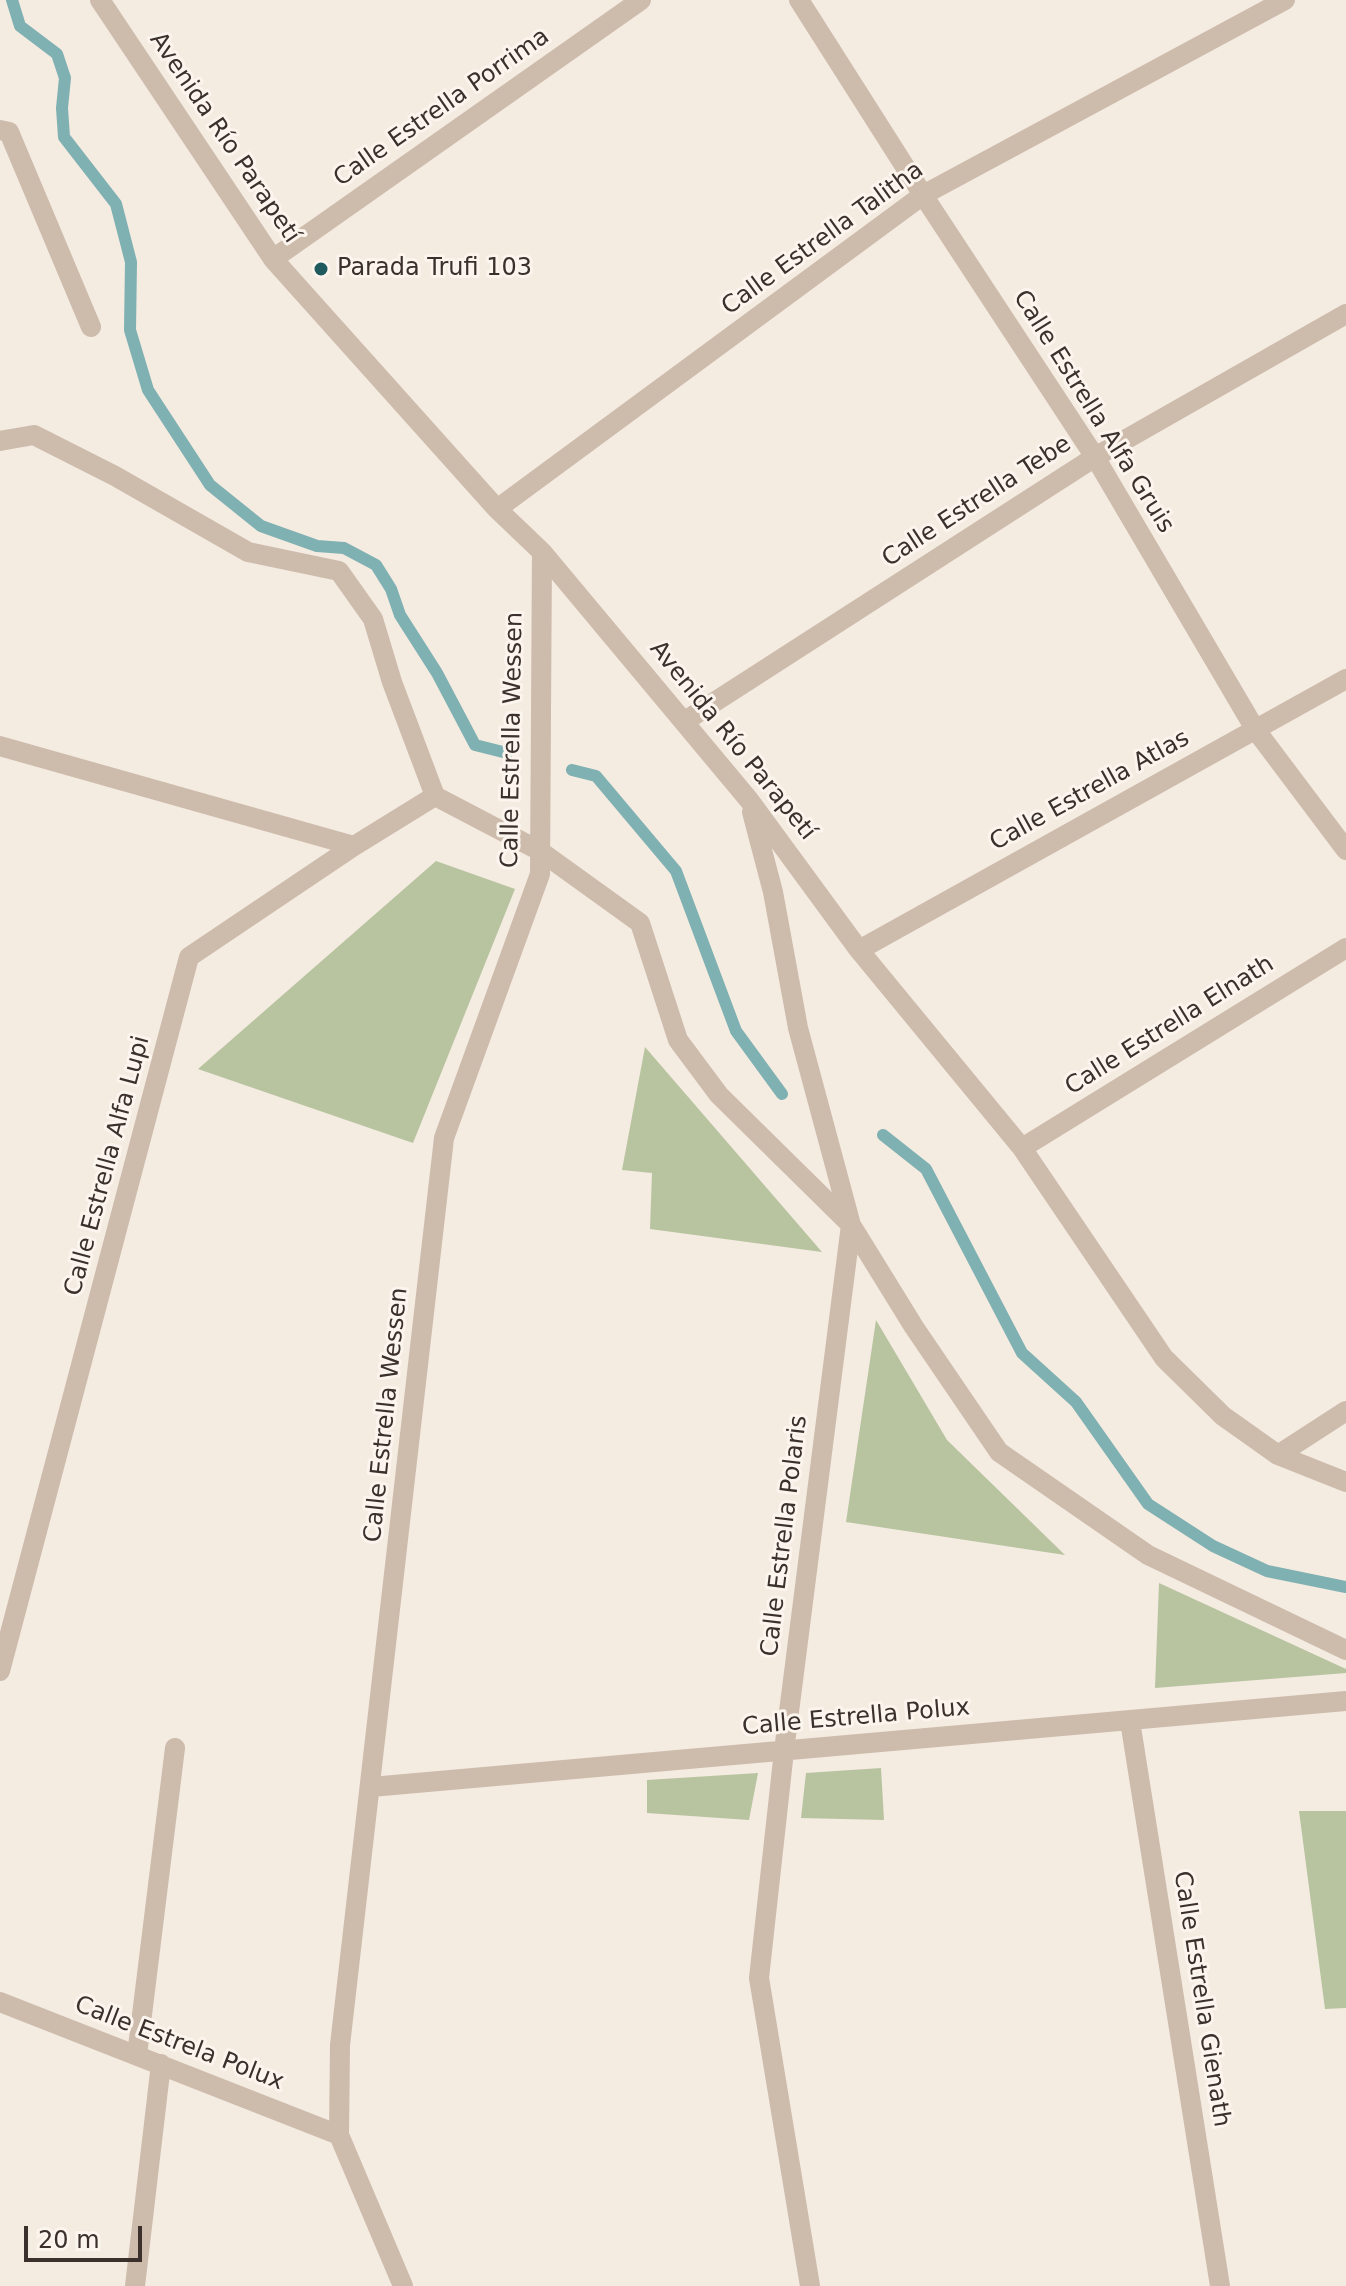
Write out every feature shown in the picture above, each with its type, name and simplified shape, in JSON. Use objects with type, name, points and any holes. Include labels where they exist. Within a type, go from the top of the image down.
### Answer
[{"type":"street","name":"Avenida Río Parapetí","points":[[100,0],[273,259],[497,509],[542,552],[685,721],[749,800],[859,950],[1022,1148],[1164,1358],[1223,1416],[1278,1455],[1346,1482]]},
{"type":"street","name":"Calle Estrella Porrima","points":[[273,259],[641,0]]},
{"type":"street","name":"Calle Estrella Alfa Gruis","points":[[799,0],[1095,457],[1255,729],[1346,850]]},
{"type":"street","name":"Calle Estrella Talitha","points":[[497,509],[923,195],[1285,0]]},
{"type":"street","points":[[0,130],[9,132],[91,327]]},
{"type":"street","name":"Calle Estrella Tebe","points":[[685,721],[1095,457],[1346,314]]},
{"type":"street","points":[[0,441],[34,435],[115,476],[248,552],[339,571],[373,619],[392,682],[435,796],[540,851],[640,923],[678,1040],[719,1095],[851,1225],[914,1327],[999,1452],[1148,1555],[1346,1650]]},
{"type":"street","name":"Calle Estrella Wessen","points":[[403,2286],[339,2135],[340,2045],[444,1138],[540,874],[542,552]]},
{"type":"street","name":"Calle Estrella Atlas","points":[[859,950],[1346,679]]},
{"type":"street","points":[[0,746],[354,846]]},
{"type":"street","name":"Calle Estrella Alfa Lupi","points":[[0,1671],[189,957],[354,846],[435,796]]},
{"type":"street","name":"Calle Estrella Polaris","points":[[749,800],[773,892],[798,1028],[851,1225],[784,1751],[759,1978],[810,2286]]},
{"type":"street","name":"Calle Estrella Elnath","points":[[1022,1148],[1346,948]]},
{"type":"street","points":[[1278,1455],[1346,1411]]},
{"type":"street","name":"Calle Estrella Polux","points":[[371,1787],[1346,1701]]},
{"type":"street","name":"Calle Estrella Gienath","points":[[1130,1721],[1220,2286]]},
{"type":"street","points":[[137,2055],[175,1748]]},
{"type":"street","name":"Calle Estrela Polux","points":[[0,2002],[339,2135]]},
{"type":"street","points":[[135,2286],[161,2064]]},
{"type":"green space","points":[[436,861],[515,889],[413,1143],[198,1069]]},
{"type":"green space","points":[[645,1047],[822,1252],[650,1229],[652,1173],[622,1170]]},
{"type":"green space","points":[[876,1320],[947,1440],[1065,1555],[846,1522]]},
{"type":"green space","points":[[1159,1583],[1346,1669],[1346,1673],[1155,1688]]},
{"type":"green space","points":[[881,1768],[884,1820],[801,1818],[806,1773]]},
{"type":"green space","points":[[758,1773],[749,1820],[647,1813],[647,1780]]},
{"type":"green space","points":[[1299,1811],[1346,1811],[1346,2008],[1325,2009]]},
{"type":"waterway","points":[[12,0],[20,26],[57,54],[65,78],[62,108],[64,137],[116,204],[131,262],[130,330],[148,390],[210,485],[261,526],[317,546],[344,548],[376,565],[391,589],[400,615],[437,673],[475,745],[507,753]]},
{"type":"waterway","points":[[572,770],[596,776],[676,871],[736,1031],[782,1094]]},
{"type":"waterway","points":[[883,1135],[926,1169],[1022,1353],[1076,1402],[1148,1504],[1213,1546],[1267,1571],[1346,1587]]},
{"type":"place","name":"Parada Trufi 103","points":[[321,269]]}]
